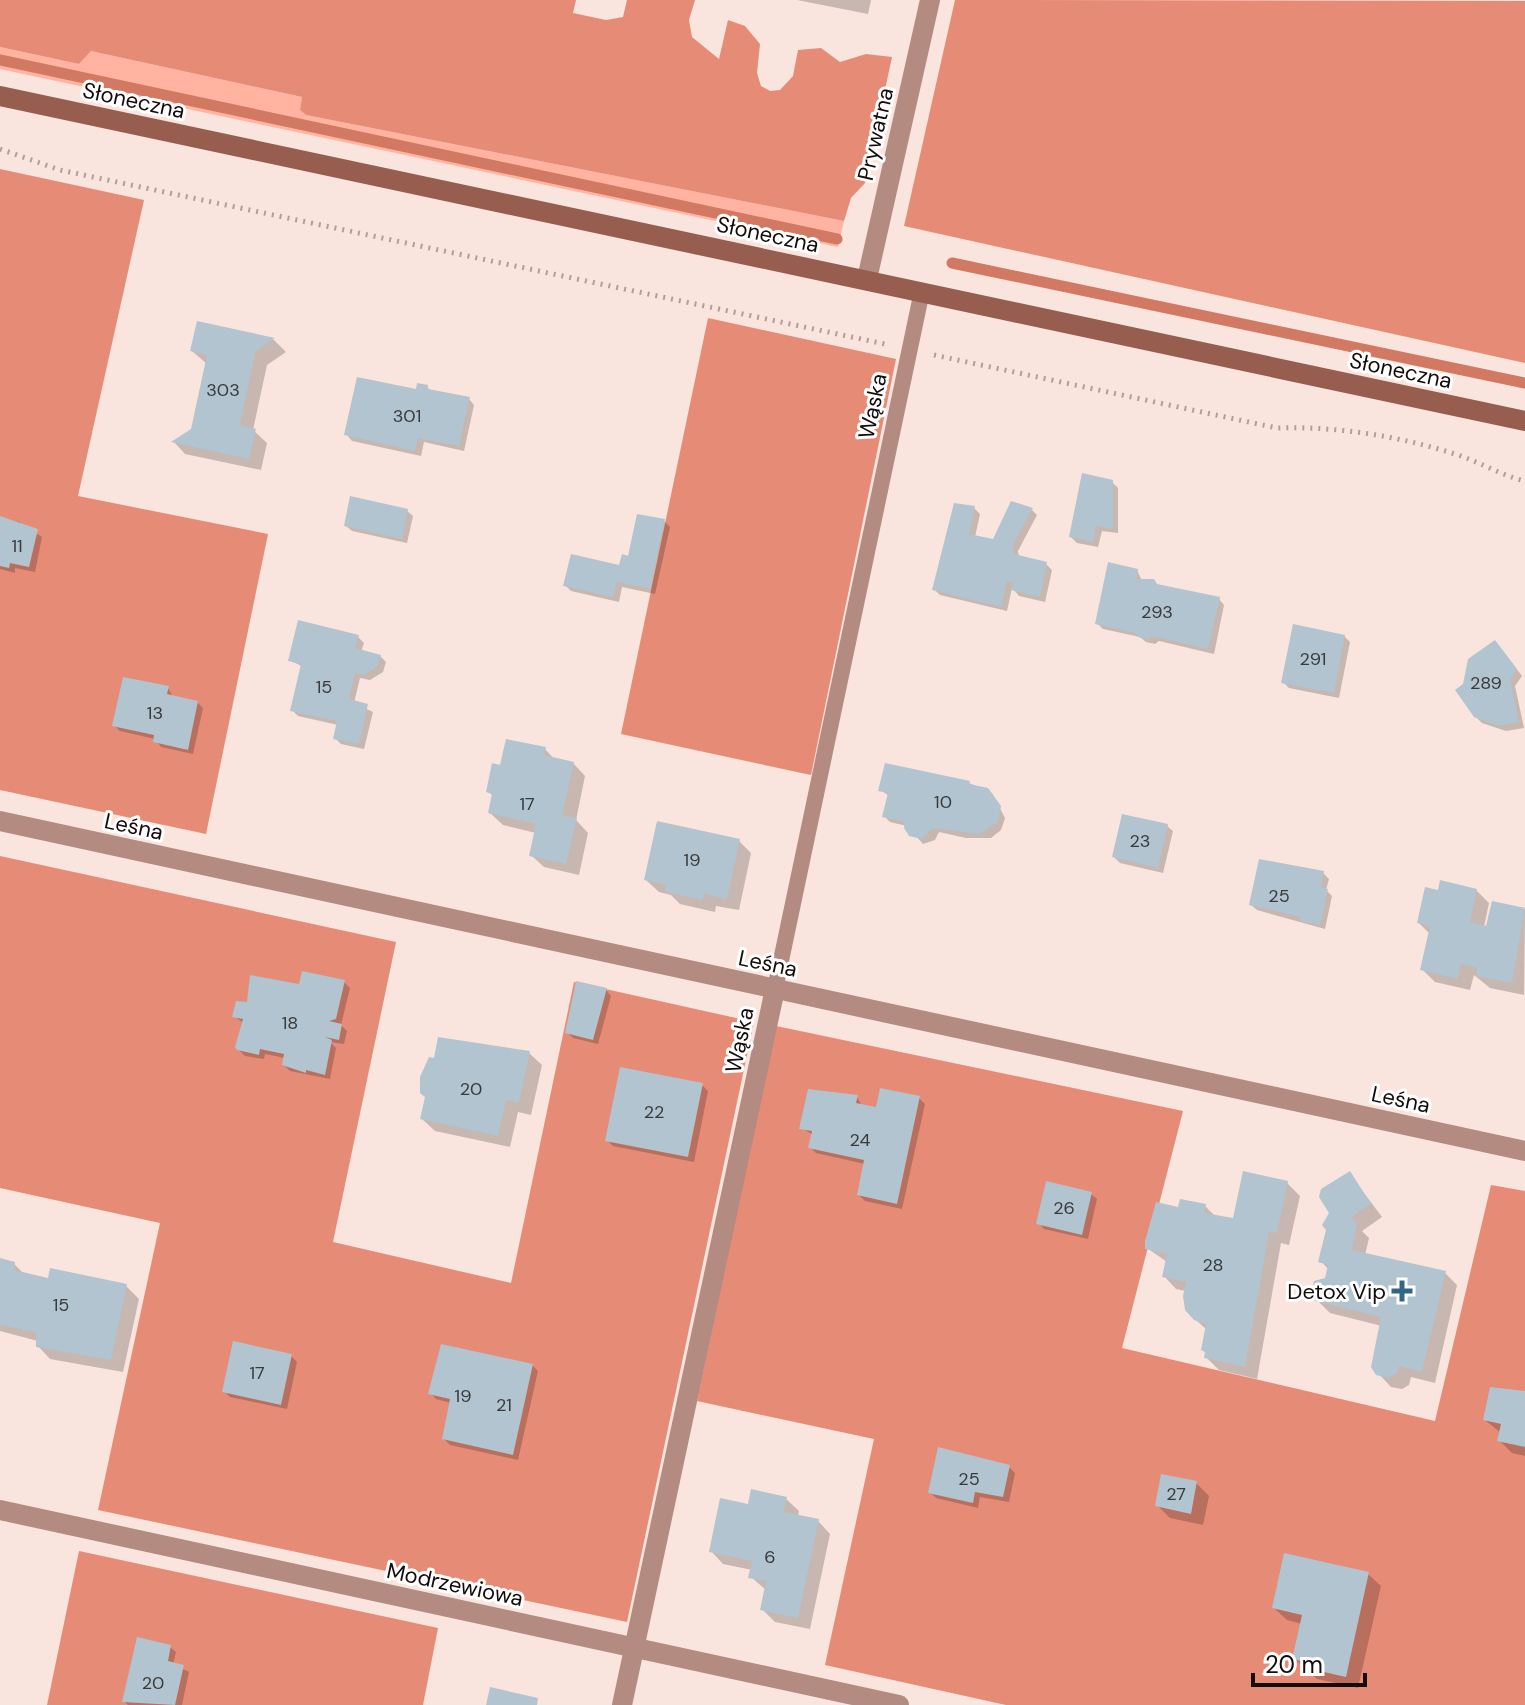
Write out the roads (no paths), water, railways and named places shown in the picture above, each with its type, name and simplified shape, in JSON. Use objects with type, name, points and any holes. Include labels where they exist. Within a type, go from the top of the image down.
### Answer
[{"type":"main road","name":"Słoneczna","points":[[0,96],[1525,421]]},
{"type":"street","name":"Prywatna","points":[[867,279],[930,0]]},
{"type":"street","name":"Leśna","points":[[0,821],[1525,1151]]},
{"type":"street","name":"Wąska","points":[[622,1705],[775,989]]},
{"type":"street","name":"Modrzewiowa","points":[[0,1510],[899,1705]]},
{"type":"lane","name":"Wąska","points":[[775,989],[922,291]]},
{"type":"waterway","points":[[0,60],[837,239]]},
{"type":"waterway","points":[[952,263],[1525,383]]},
{"type":"place","name":"Detox Vip","points":[[1402,1291]]}]
